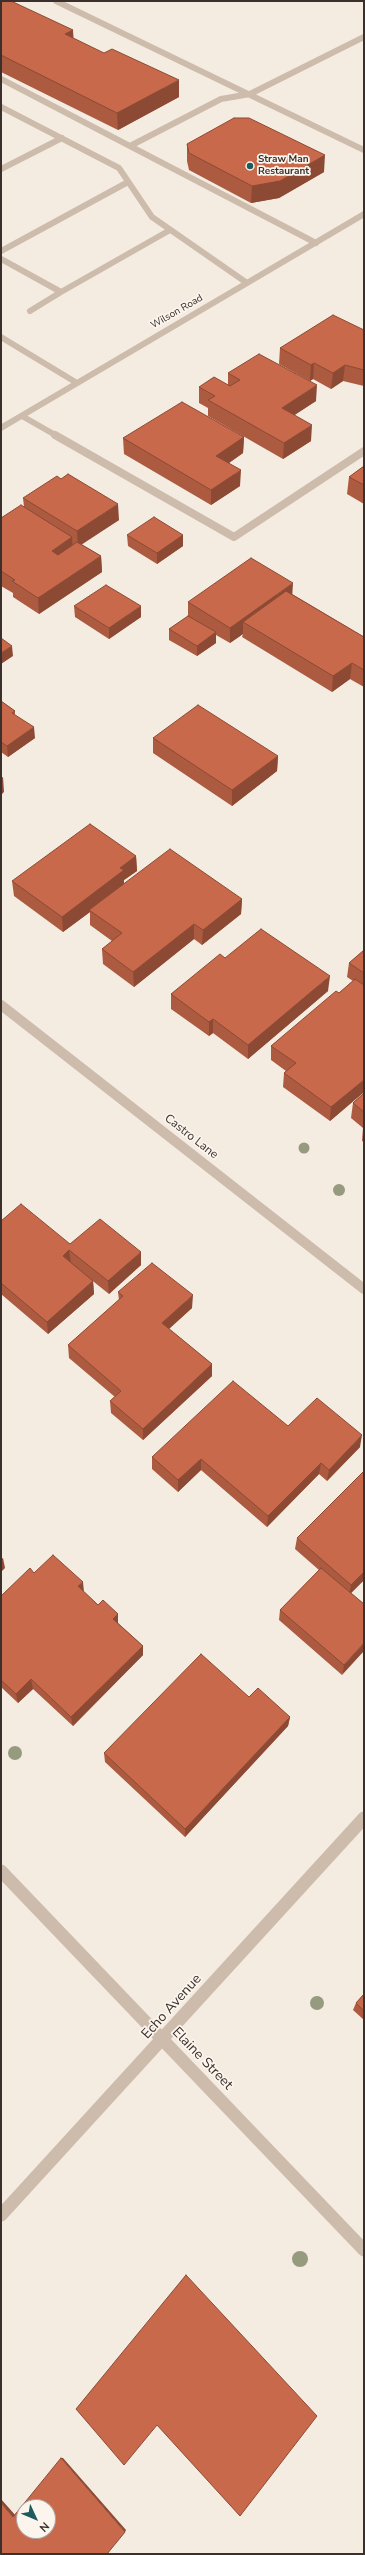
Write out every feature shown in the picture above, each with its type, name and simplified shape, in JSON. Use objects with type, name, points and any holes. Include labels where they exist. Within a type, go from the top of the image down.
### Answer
[{"type":"street","points":[[56,1],[362,148]]},
{"type":"street","points":[[130,146],[221,99],[250,94],[364,37]]},
{"type":"street","points":[[1,79],[316,243]]},
{"type":"street","points":[[1,107],[119,168],[152,217],[247,283]]},
{"type":"street","points":[[1,169],[62,138]]},
{"type":"street","points":[[1,251],[128,182]]},
{"type":"street","name":"Wilson Road","points":[[1,428],[364,214]]},
{"type":"street","points":[[30,312],[61,292],[170,230]]},
{"type":"street","points":[[1,259],[61,292]]},
{"type":"street","points":[[4,338],[77,383]]},
{"type":"street","points":[[22,416],[234,537],[364,451]]},
{"type":"street","name":"Castro Lane","points":[[1,1005],[364,1289]]},
{"type":"street","name":"Echo Avenue","points":[[1,2215],[364,1818]]},
{"type":"street","name":"Elaine Street","points":[[1,1871],[364,2250]]},
{"type":"building","points":[[1,1],[11,1],[73,30],[65,34],[104,53],[112,49],[179,80],[117,113],[1,55]]},
{"type":"building","points":[[234,118],[249,118],[325,155],[280,181],[252,186],[189,153],[187,144]]},
{"type":"building","points":[[333,315],[364,330],[364,370],[345,365],[333,373],[314,363],[311,365],[280,348]]},
{"type":"building","points":[[259,354],[317,385],[282,408],[312,425],[284,443],[208,400],[215,396],[199,387],[214,377],[230,386],[240,380],[228,373]]},
{"type":"building","points":[[182,402],[244,437],[216,456],[241,470],[211,490],[123,438]]},
{"type":"building","points":[[364,466],[364,485],[349,477]]},
{"type":"building","points":[[68,474],[118,504],[77,531],[23,498],[57,476],[61,479]]},
{"type":"building","points":[[21,505],[72,537],[52,551],[58,555],[77,542],[101,556],[38,598],[12,581],[15,580],[1,571],[1,518]]},
{"type":"building","points":[[154,517],[183,535],[157,553],[127,535]]},
{"type":"building","points":[[251,558],[293,583],[230,628],[188,602]]},
{"type":"building","points":[[106,585],[141,606],[109,628],[74,606]]},
{"type":"building","points":[[286,591],[364,637],[364,670],[352,663],[333,676],[243,622]]},
{"type":"building","points":[[188,616],[216,632],[197,646],[169,629]]},
{"type":"building","points":[[1,638],[12,646],[1,653]]},
{"type":"building","points":[[1,701],[15,711],[12,713],[34,727],[7,746],[1,742]]},
{"type":"building","points":[[198,705],[278,756],[232,790],[153,738]]},
{"type":"building","points":[[90,824],[136,856],[120,868],[124,870],[62,917],[12,881]]},
{"type":"building","points":[[170,849],[242,899],[203,930],[194,924],[133,972],[102,949],[122,933],[89,910]]},
{"type":"building","points":[[261,929],[330,976],[248,1045],[213,1019],[209,1022],[171,994],[220,954],[225,958]]},
{"type":"building","points":[[364,950],[364,973],[349,963]]},
{"type":"building","points":[[355,979],[364,985],[364,1080],[331,1107],[284,1073],[296,1063],[271,1046],[336,991],[339,993]]},
{"type":"building","points":[[364,1093],[364,1112],[353,1103]]},
{"type":"building","points":[[21,1204],[70,1244],[100,1219],[141,1252],[108,1281],[69,1250],[63,1256],[93,1281],[47,1322],[1,1283],[1,1221]]},
{"type":"building","points":[[152,1263],[193,1295],[162,1323],[212,1364],[143,1429],[110,1401],[121,1391],[68,1345],[123,1296],[118,1292]]},
{"type":"building","points":[[233,1381],[288,1426],[317,1398],[362,1435],[329,1470],[321,1463],[268,1516],[201,1459],[178,1480],[152,1457]]},
{"type":"building","points":[[364,1471],[364,1572],[351,1585],[297,1538]]},
{"type":"building","points":[[53,1555],[83,1582],[78,1586],[98,1605],[103,1600],[118,1614],[113,1619],[143,1646],[71,1717],[31,1679],[16,1694],[1,1680],[1,1596],[30,1568],[34,1573]]},
{"type":"building","points":[[321,1568],[364,1604],[364,1643],[344,1665],[280,1610]]},
{"type":"building","points":[[201,1654],[249,1697],[258,1688],[290,1717],[185,1829],[104,1753]]},
{"type":"building","points":[[364,1994],[364,2011],[356,2003]]},
{"type":"building","points":[[186,2275],[317,2416],[240,2516],[157,2425],[124,2465],[76,2409]]},
{"type":"building","points":[[61,2458],[125,2532],[107,2554],[1,2554],[1,2503],[13,2517],[16,2513],[16,2539],[56,2539],[56,2499],[28,2499]]},
{"type":"place","name":"Straw Man Restaurant","points":[[250,166]]}]
